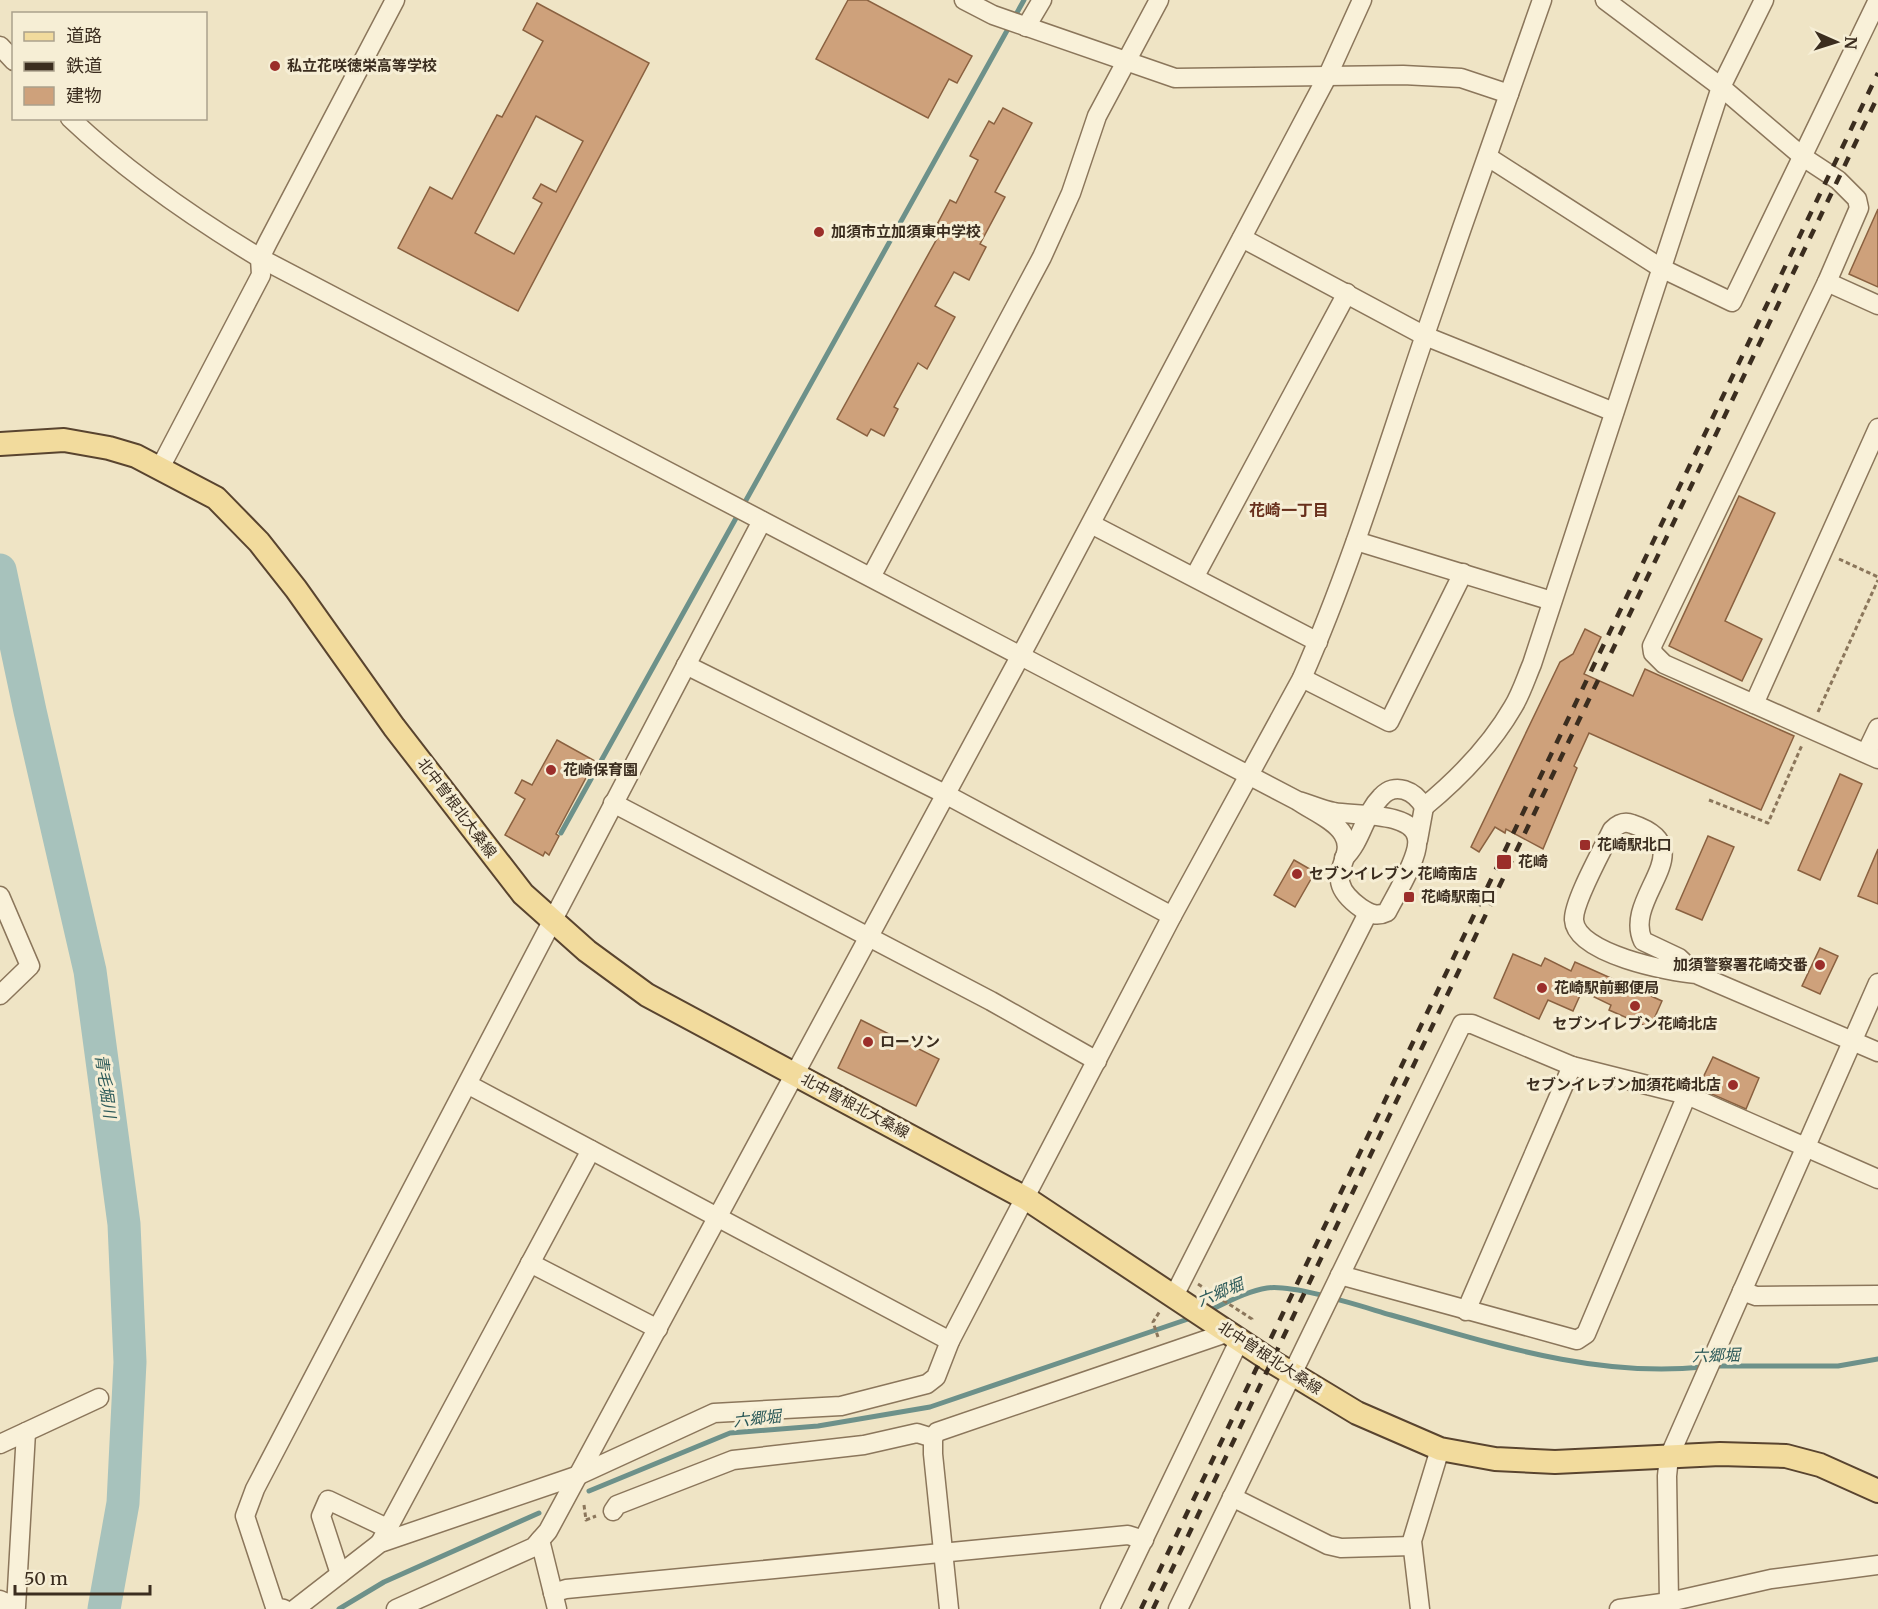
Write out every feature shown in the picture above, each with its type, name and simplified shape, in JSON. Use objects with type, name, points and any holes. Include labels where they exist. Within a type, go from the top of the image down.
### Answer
[{"type":"main road","name":"北中曽根北大桑線","points":[[0,444],[36,440],[85,443],[136,456],[216,498],[259,543],[516,885],[551,921],[647,995],[1027,1198],[1176,1303],[1228,1332],[1357,1413],[1440,1449],[1521,1462],[1720,1454],[1785,1456],[1820,1465],[1878,1491]]},
{"type":"street","points":[[160,468],[261,275],[260,258],[394,0]]},
{"type":"street","points":[[964,0],[993,15],[1174,78],[1328,75],[1461,78],[1509,94]]},
{"type":"street","points":[[1026,27],[1042,0]]},
{"type":"street","points":[[871,577],[1042,257],[1071,193],[1097,116],[1159,0]]},
{"type":"street","points":[[396,1609],[534,1547],[540,1540],[579,1475],[1091,524],[1328,75],[1362,0]]},
{"type":"street","points":[[383,1536],[579,1475],[714,1413],[841,1406],[927,1384],[936,1377],[950,1341],[1027,1198],[1172,916],[1302,678],[1318,642],[1356,540],[1542,0]]},
{"type":"street","points":[[1605,0],[1721,87],[1803,157],[1851,191],[1857,199],[1859,208],[1827,282],[1652,646],[1653,653],[1664,664],[1872,756],[1878,728]]},
{"type":"street","points":[[72,120],[131,172],[205,225],[260,258],[1298,801],[1339,829],[1346,843],[1339,877],[1341,887],[1347,897],[1368,913],[1379,915],[1387,912],[1415,854],[1424,807],[1467,767],[1514,707],[1532,664],[1721,87],[1764,0]]},
{"type":"street","points":[[1488,157],[1661,268],[1732,302],[1878,0]]},
{"type":"street","points":[[0,46],[12,60]]},
{"type":"street","points":[[1242,238],[1425,336],[1614,412]]},
{"type":"street","points":[[1827,282],[1878,305]]},
{"type":"street","points":[[1195,576],[1347,293]]},
{"type":"street","points":[[1754,704],[1878,429]]},
{"type":"street","points":[[284,1609],[275,1607],[245,1516],[255,1489],[469,1085],[612,803],[762,520]]},
{"type":"street","points":[[1091,524],[1195,576],[1318,642]]},
{"type":"street","points":[[1356,540],[1552,601]]},
{"type":"street","points":[[1302,678],[1389,722],[1463,573]]},
{"type":"street","points":[[686,665],[945,794],[1172,916]]},
{"type":"street","points":[[1344,858],[1353,849],[1381,796],[1395,789],[1411,792],[1424,807]]},
{"type":"street","points":[[1298,801],[1334,812],[1398,820],[1412,828],[1418,840]]},
{"type":"street","points":[[612,803],[991,1001],[1097,1061]]},
{"type":"street","points":[[1696,974],[1679,958],[1648,945],[1639,933],[1638,922],[1641,910],[1662,861],[1662,842],[1658,837],[1630,823],[1616,825],[1579,901],[1574,917],[1577,930],[1591,943],[1612,953],[1676,972],[1696,974],[1878,1052]]},
{"type":"street","points":[[0,896],[30,966],[0,995]]},
{"type":"street","points":[[1176,1303],[1368,913]]},
{"type":"street","points":[[1669,1602],[1666,1476],[1669,1457],[1878,982]]},
{"type":"street","points":[[1178,1609],[1462,1024],[1472,1023],[1572,1066],[1687,1095],[1878,1179]]},
{"type":"street","points":[[1466,1311],[1572,1066]]},
{"type":"street","points":[[469,1085],[950,1341]]},
{"type":"street","points":[[1337,1282],[1466,1311],[1577,1340],[1586,1334],[1687,1095]]},
{"type":"street","points":[[295,1609],[383,1536],[591,1150]]},
{"type":"street","points":[[530,1263],[658,1329]]},
{"type":"street","points":[[1742,1291],[1756,1296],[1878,1295]]},
{"type":"street","points":[[949,1609],[933,1438],[937,1432],[947,1426],[1228,1332]]},
{"type":"street","points":[[1110,1609],[1144,1540],[1228,1332]]},
{"type":"street","points":[[0,1444],[99,1398]]},
{"type":"street","points":[[0,1600],[16,1607],[26,1432]]},
{"type":"street","points":[[613,1511],[617,1505],[733,1461],[864,1445],[917,1433],[933,1438]]},
{"type":"street","points":[[1420,1609],[1412,1546],[1440,1449]]},
{"type":"street","points":[[1232,1497],[1328,1545],[1341,1548],[1412,1546]]},
{"type":"street","points":[[340,1574],[321,1516],[328,1500],[383,1536]]},
{"type":"street","points":[[555,1601],[566,1589],[1128,1535],[1144,1540]]},
{"type":"street","points":[[540,1540],[555,1601]]},
{"type":"street","points":[[1619,1609],[1669,1602],[1771,1579],[1878,1565]]},
{"type":"path","points":[[1816,717],[1878,579],[1833,556]]},
{"type":"path","points":[[1709,800],[1768,823],[1804,741]]},
{"type":"path","points":[[1196,1283],[1241,1311]]},
{"type":"path","points":[[1160,1342],[1153,1322],[1155,1316],[1176,1303]]},
{"type":"path","points":[[581,1502],[586,1520],[613,1511]]},
{"type":"building","points":[[848,0],[867,0],[972,56],[957,83],[949,79],[928,118],[816,59]]},
{"type":"building","points":[[537,3],[649,63],[518,311],[398,248],[430,187],[452,199],[497,115],[502,117],[543,41],[523,30]],"holes":[[[536,116],[583,141],[556,192],[541,184],[533,198],[542,203],[514,254],[475,233]]]},
{"type":"building","points":[[1003,108],[1032,123],[995,192],[1005,197],[980,244],[986,247],[969,280],[954,272],[935,306],[955,317],[927,369],[918,363],[894,407],[898,409],[884,436],[871,429],[867,436],[837,419],[939,235],[933,232],[950,200],[956,203],[978,160],[970,156],[989,121],[994,124]]},
{"type":"building","points":[[1878,209],[1878,287],[1849,274]]},
{"type":"building","points":[[1739,496],[1775,513],[1725,621],[1762,639],[1742,681],[1669,646]]},
{"type":"building","points":[[1585,629],[1601,637],[1584,674],[1633,696],[1645,669],[1794,736],[1761,810],[1589,733],[1543,849],[1506,829],[1505,833],[1495,827],[1479,852],[1471,847],[1560,662],[1573,654]]},
{"type":"building","points":[[557,740],[595,761],[556,834],[559,836],[549,855],[545,852],[543,856],[505,835],[525,799],[515,793],[522,780],[532,785]]},
{"type":"building","points":[[1840,774],[1862,784],[1820,880],[1798,870]]},
{"type":"building","points":[[1708,836],[1734,847],[1702,920],[1676,909]]},
{"type":"building","points":[[1878,849],[1878,904],[1858,896]]},
{"type":"building","points":[[1294,860],[1315,872],[1295,907],[1274,895]]},
{"type":"building","points":[[1820,948],[1838,956],[1820,994],[1802,986]]},
{"type":"building","points":[[1513,954],[1541,966],[1545,958],[1571,971],[1575,962],[1662,1001],[1650,1028],[1609,1010],[1611,1005],[1582,991],[1573,1011],[1548,1000],[1539,1019],[1494,998]]},
{"type":"building","points":[[861,1020],[939,1059],[916,1106],[838,1068]]},
{"type":"building","points":[[1713,1057],[1759,1078],[1746,1109],[1698,1088]]},
{"type":"waterway","points":[[561,833],[1024,0]]},
{"type":"waterway","name":"青毛堀川","points":[[0,570],[90,971],[124,1224],[130,1362],[123,1503],[104,1609]]},
{"type":"waterway","name":"六郷堀","points":[[1208,1311],[1267,1288],[1294,1289],[1545,1356],[1623,1368],[1703,1367]]},
{"type":"waterway","name":"六郷堀","points":[[589,1491],[730,1433],[818,1426],[930,1407],[1194,1317]]},
{"type":"waterway","name":"六郷堀","points":[[1712,1366],[1838,1366],[1878,1359]]},
{"type":"waterway","name":"六郷堀","points":[[339,1609],[384,1582],[539,1513]]},
{"type":"railway","points":[[1141,1609],[1878,73]]},
{"type":"railway","points":[[1153,1609],[1878,96]]},
{"type":"place","name":"私立花咲徳栄高等学校","points":[[275,66]]},
{"type":"place","name":"加須市立加須東中学校","points":[[819,232]]},
{"type":"place","name":"花崎保育園","points":[[551,770]]},
{"type":"place","name":"花崎駅北口","points":[[1585,845]]},
{"type":"place","name":"花崎","points":[[1504,862]]},
{"type":"place","name":"セブンイレブン 花崎南店","points":[[1297,874]]},
{"type":"place","name":"花崎駅南口","points":[[1409,897]]},
{"type":"place","name":"加須警察署花崎交番","points":[[1820,965]]},
{"type":"place","name":"花崎駅前郵便局","points":[[1542,988]]},
{"type":"place","name":"セブンイレブン花崎北店","points":[[1635,1006]]},
{"type":"place","name":"ローソン","points":[[868,1042]]},
{"type":"place","name":"セブンイレブン加須花崎北店","points":[[1733,1085]]},
{"type":"district","name":"花崎一丁目","points":[[1289,510]]}]
